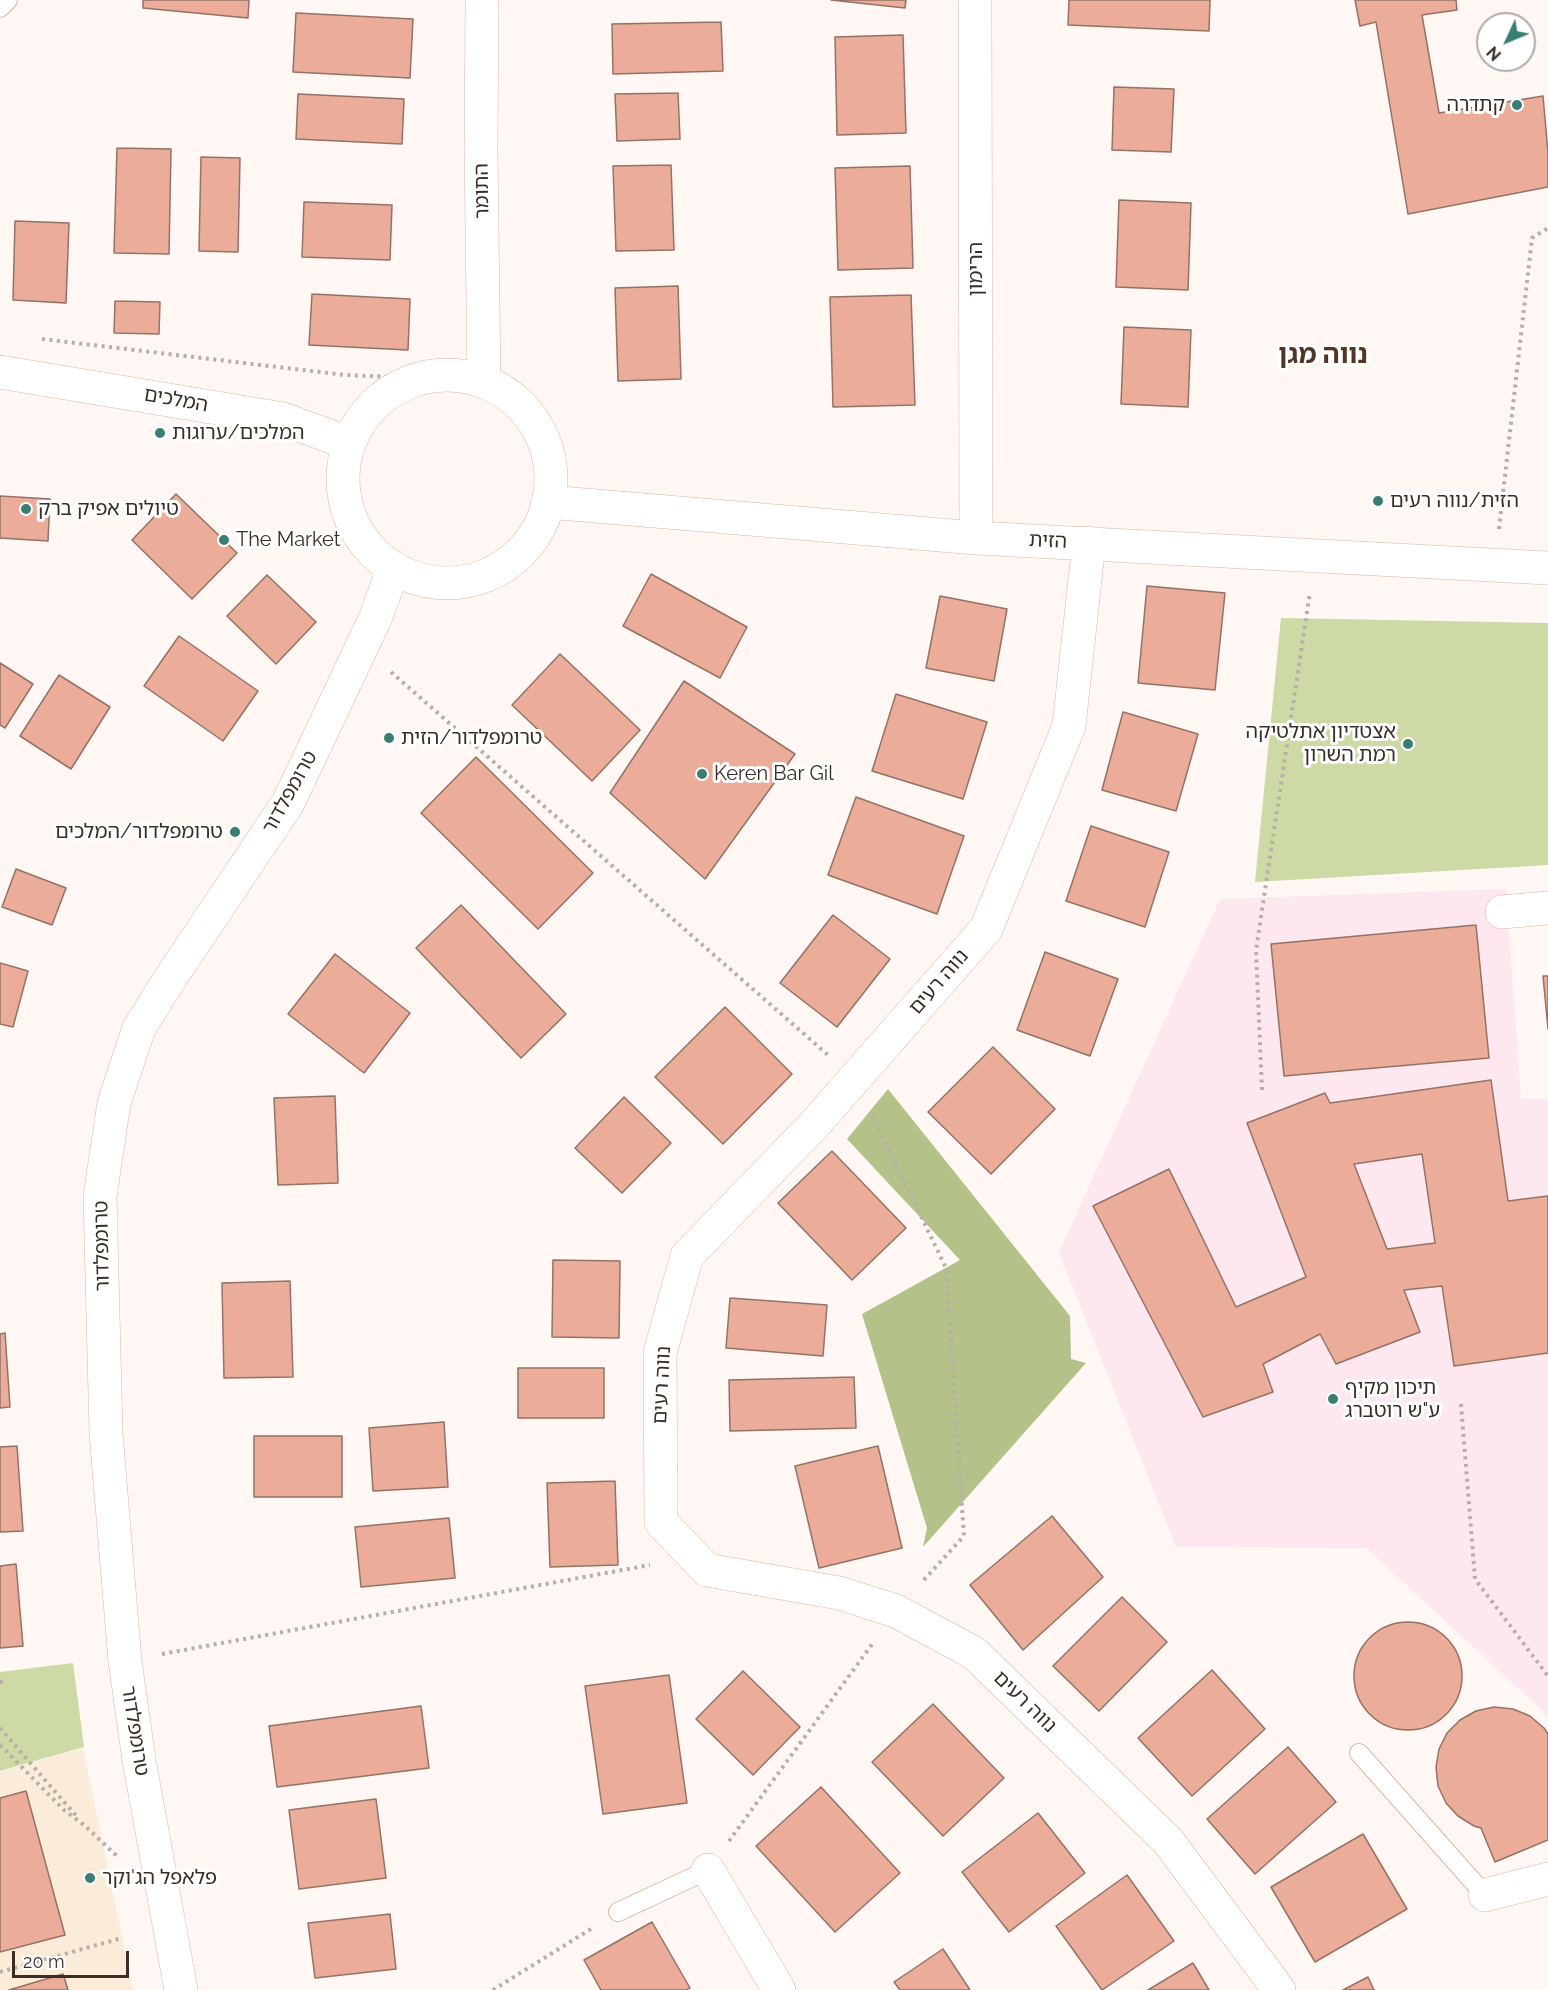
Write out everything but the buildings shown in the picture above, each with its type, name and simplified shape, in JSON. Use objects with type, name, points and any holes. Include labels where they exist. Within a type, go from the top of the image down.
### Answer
[{"type":"street","name":"התומר","points":[[482,0],[484,382]]},
{"type":"street","name":"הרימון","points":[[975,0],[976,538]]},
{"type":"street","name":"המלכים","points":[[0,372],[284,419],[348,443]]},
{"type":"street","points":[[452,375],[484,382],[510,396],[530,418],[544,444],[551,473],[548,502],[537,533],[516,558],[489,575],[457,584],[424,582],[393,570],[366,546],[348,514],[342,479],[348,443],[366,412],[390,391],[420,378],[452,375]]},
{"type":"street","name":"הזית","points":[[548,502],[976,538],[1548,568]]},
{"type":"street","name":"נווה רעים","points":[[1089,543],[1069,726],[986,929],[813,1126],[687,1256],[660,1353],[661,1522],[707,1570],[839,1593],[896,1611],[974,1653],[1168,1841],[1279,1990]]},
{"type":"street","name":"טרומפלדור","points":[[181,1990],[139,1760],[125,1661],[106,1433],[100,1196],[114,1103],[139,1028],[288,803],[375,619],[393,570]]},
{"type":"street","points":[[1502,912],[1548,908]]},
{"type":"street","points":[[708,1870],[779,1990]]},
{"type":"street","points":[[1485,1895],[1548,1879]]},
{"type":"lane","points":[[0,8],[8,0]]},
{"type":"lane","points":[[1359,1754],[1485,1895]]},
{"type":"lane","points":[[618,1912],[708,1870]]},
{"type":"path","points":[[1495,565],[1532,238],[1548,228]]},
{"type":"path","points":[[36,338],[345,375],[420,378]]},
{"type":"path","points":[[1262,1090],[1256,950],[1310,593]]},
{"type":"path","points":[[362,647],[855,1078],[946,1268],[964,1536],[896,1611],[708,1870]]},
{"type":"path","points":[[1461,1404],[1475,1579],[1548,1676]]},
{"type":"path","points":[[125,1661],[695,1557]]},
{"type":"path","points":[[0,1728],[84,1825],[64,1810],[0,1745]]},
{"type":"path","points":[[493,1990],[618,1912]]},
{"type":"path","points":[[0,1972],[122,1938]]},
{"type":"shaded area","name":"תיכון מקיף ע\"ש רוטברג","points":[[1506,889],[1521,1099],[1548,1099],[1548,1716],[1366,1548],[1176,1547],[1059,1252],[1220,899]]},
{"type":"shaded area","points":[[83,1748],[133,1990],[0,1990],[0,1772]]},
{"type":"green space","name":"אצטדיון אתלטיקה רמת השרון","points":[[1281,618],[1548,623],[1548,865],[1255,882]]},
{"type":"green space","points":[[888,1089],[1070,1316],[1071,1359],[1086,1363],[923,1547],[927,1528],[862,1314],[960,1260],[847,1139]]},
{"type":"green space","points":[[73,1663],[84,1747],[0,1771],[0,1672]]},
{"type":"place","name":"קתדרה","points":[[1517,105]]},
{"type":"place","name":"המלכים/ערוגות","points":[[160,433]]},
{"type":"place","name":"הזית/נווה רעים","points":[[1378,501]]},
{"type":"place","name":"טיולים אפיק ברק","points":[[26,509]]},
{"type":"place","name":"The Market","points":[[224,540]]},
{"type":"place","name":"טרומפלדור/הזית","points":[[389,738]]},
{"type":"place","name":"אצטדיון אתלטיקה רמת השרון","points":[[1408,744]]},
{"type":"place","name":"Keren Bar Gil","points":[[702,774]]},
{"type":"place","name":"טרומפלדור/המלכים","points":[[235,832]]},
{"type":"place","name":"תיכון מקיף ע\"ש רוטברג","points":[[1333,1399]]},
{"type":"place","name":"פלאפל הג'וקר","points":[[90,1878]]},
{"type":"district","name":"נווה מגן","points":[[1323,355]]}]
